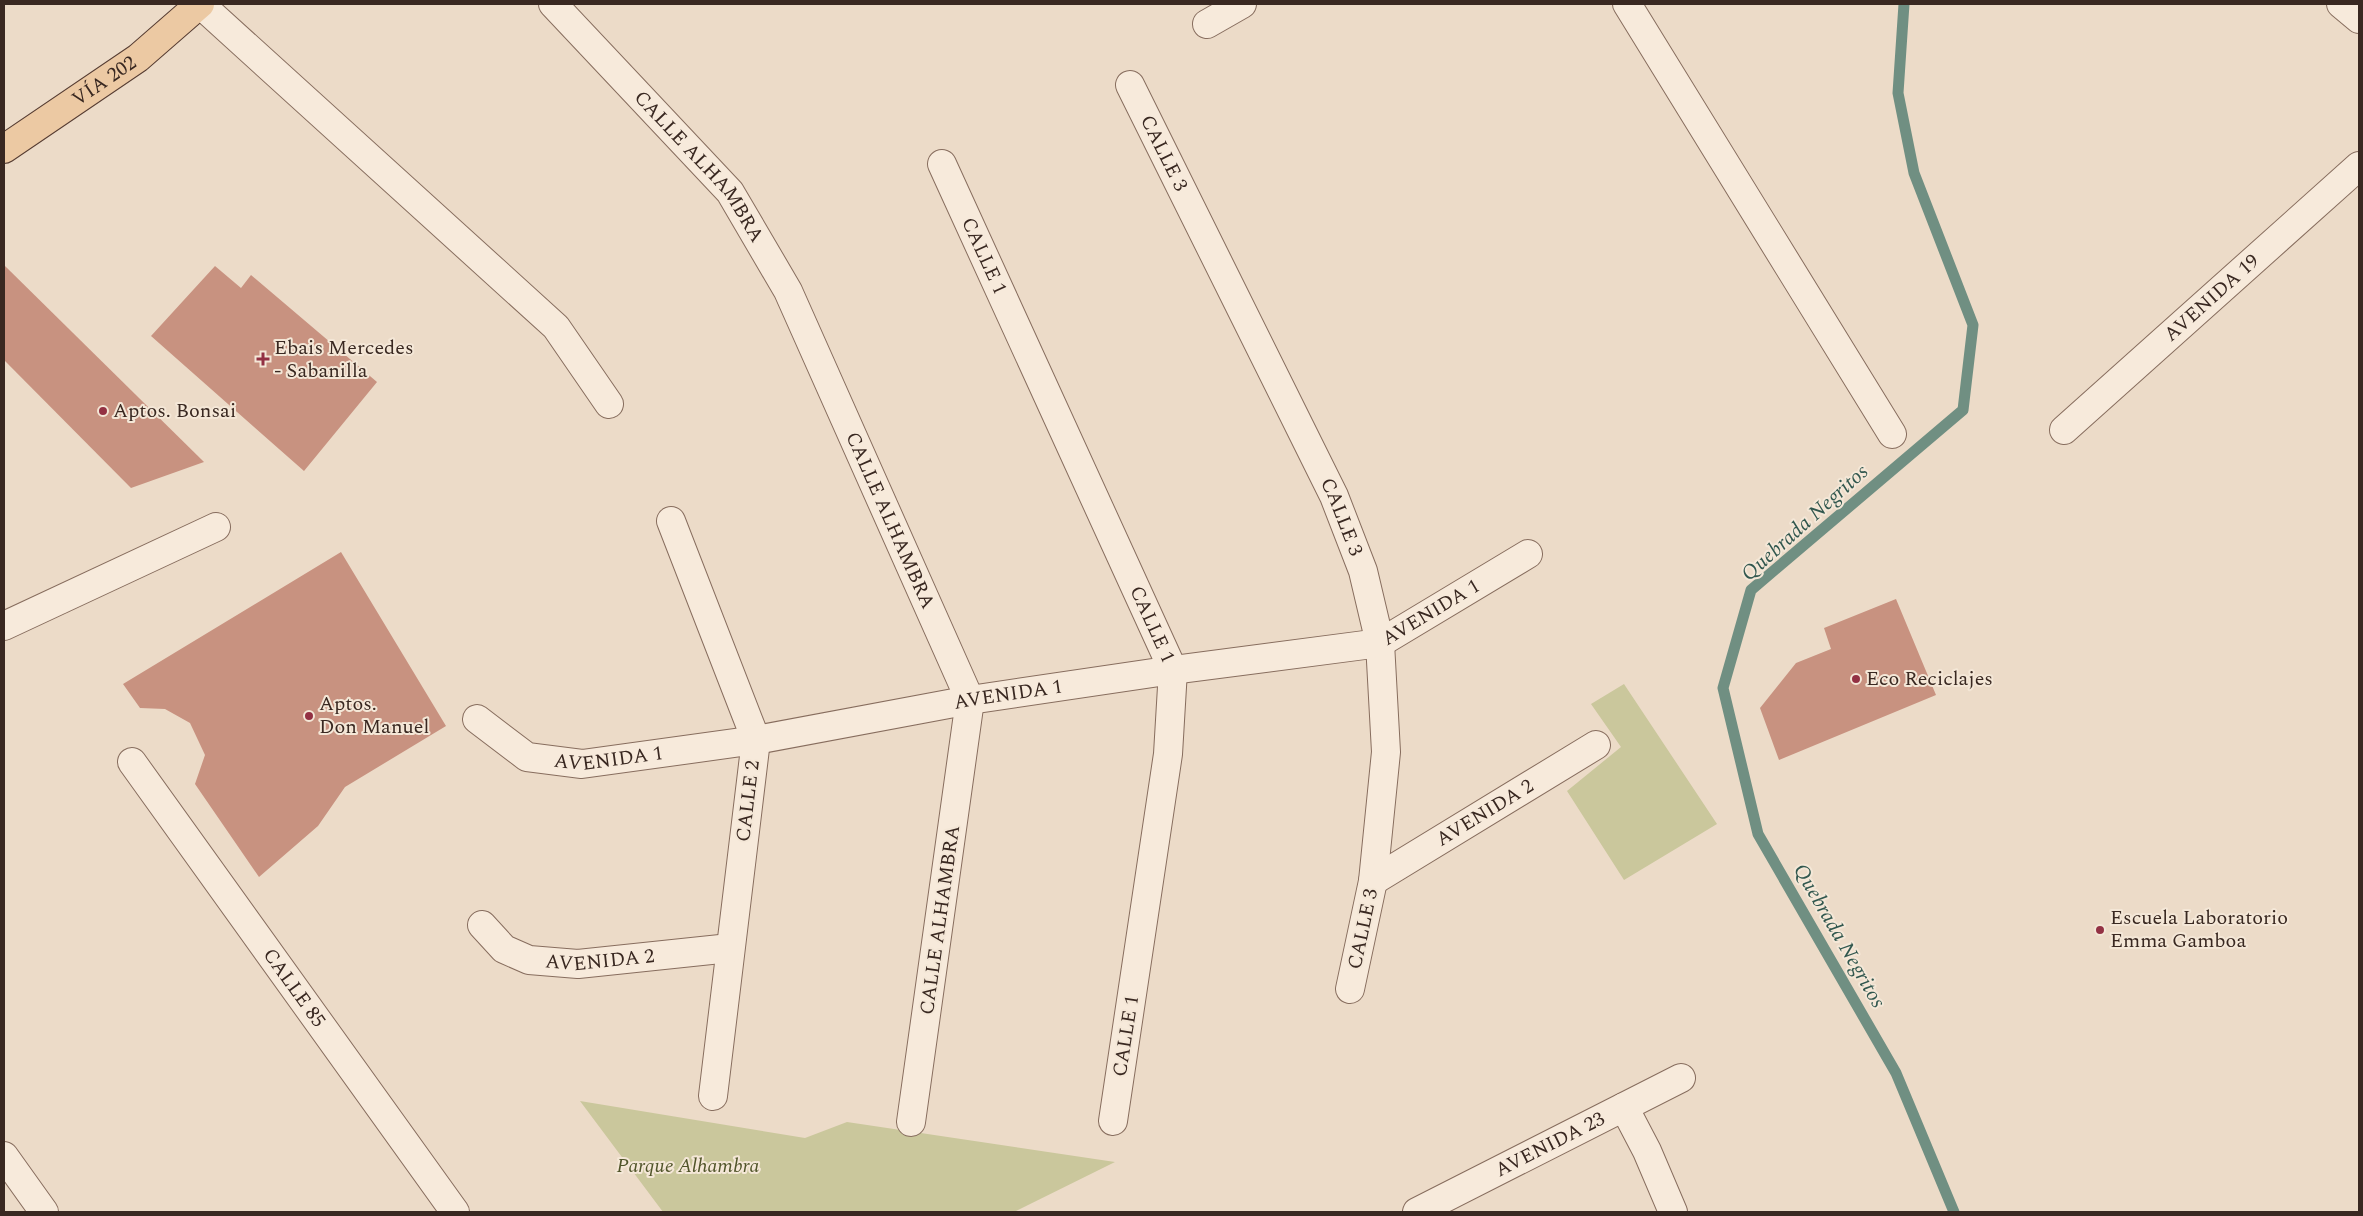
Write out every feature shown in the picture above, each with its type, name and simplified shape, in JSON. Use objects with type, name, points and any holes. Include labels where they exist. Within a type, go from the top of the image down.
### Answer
[{"type":"main road","name":"VÍA 202","points":[[4,149],[138,58],[200,4]]},
{"type":"street","points":[[200,4],[556,326],[609,404]]},
{"type":"street","name":"CALLE ALHAMBRA","points":[[553,4],[730,192],[788,291],[970,700],[911,1122]]},
{"type":"street","points":[[1207,24],[1242,4]]},
{"type":"street","points":[[1627,4],[1892,434]]},
{"type":"street","points":[[2341,4],[2359,19]]},
{"type":"street","name":"CALLE 3","points":[[1130,85],[1334,496],[1363,572],[1380,643],[1386,752],[1373,880],[1350,988]]},
{"type":"street","name":"CALLE 1","points":[[942,164],[1173,670],[1168,754],[1113,1121]]},
{"type":"street","name":"AVENIDA 19","points":[[2064,430],[2359,166]]},
{"type":"street","name":"CALLE 2","points":[[671,521],[756,740],[713,1096]]},
{"type":"street","points":[[4,626],[216,527]]},
{"type":"street","name":"AVENIDA 1","points":[[478,719],[527,757],[582,764],[756,740],[970,700],[1173,670],[1380,643],[1528,554]]},
{"type":"street","name":"AVENIDA 2","points":[[1373,880],[1596,744]]},
{"type":"street","name":"CALLE 85","points":[[132,762],[455,1212]]},
{"type":"street","name":"AVENIDA 2","points":[[482,925],[504,949],[529,960],[578,964],[730,948]]},
{"type":"street","name":"AVENIDA 23","points":[[1418,1212],[1681,1078]]},
{"type":"street","points":[[1624,1107],[1647,1151],[1673,1212]]},
{"type":"street","points":[[4,1156],[44,1212]]},
{"type":"green space","points":[[1624,684],[1717,824],[1624,880],[1567,791],[1621,747],[1591,704]]},
{"type":"green space","name":"Parque Alhambra","points":[[580,1101],[805,1138],[847,1122],[1115,1162],[1014,1212],[663,1212]]},
{"type":"building","name":"Aptos. Bonsai","points":[[4,265],[204,462],[131,488],[4,360]]},
{"type":"building","name":"Ebais Mercedes - Sabanilla","points":[[215,266],[241,288],[251,275],[377,382],[304,471],[151,336]]},
{"type":"building","name":"Aptos. Don Manuel","points":[[341,552],[446,726],[345,787],[318,826],[259,877],[195,784],[205,755],[190,723],[165,709],[140,708],[123,684]]},
{"type":"building","name":"Eco Reciclajes","points":[[1896,599],[1936,695],[1779,760],[1760,708],[1796,663],[1831,649],[1824,628]]},
{"type":"waterway","name":"Quebrada Negritos","points":[[1904,4],[1898,93],[1914,173],[1973,325],[1963,410],[1751,590],[1723,688],[1758,834],[1896,1073],[1954,1212]]},
{"type":"place","name":"Ebais Mercedes - Sabanilla","points":[[263,359]]},
{"type":"place","name":"Aptos. Bonsai","points":[[103,411]]},
{"type":"place","name":"Eco Reciclajes","points":[[1856,679]]},
{"type":"place","name":"Aptos. Don Manuel","points":[[309,716]]},
{"type":"place","name":"Escuela Laboratorio Emma Gamboa","points":[[2100,930]]}]
